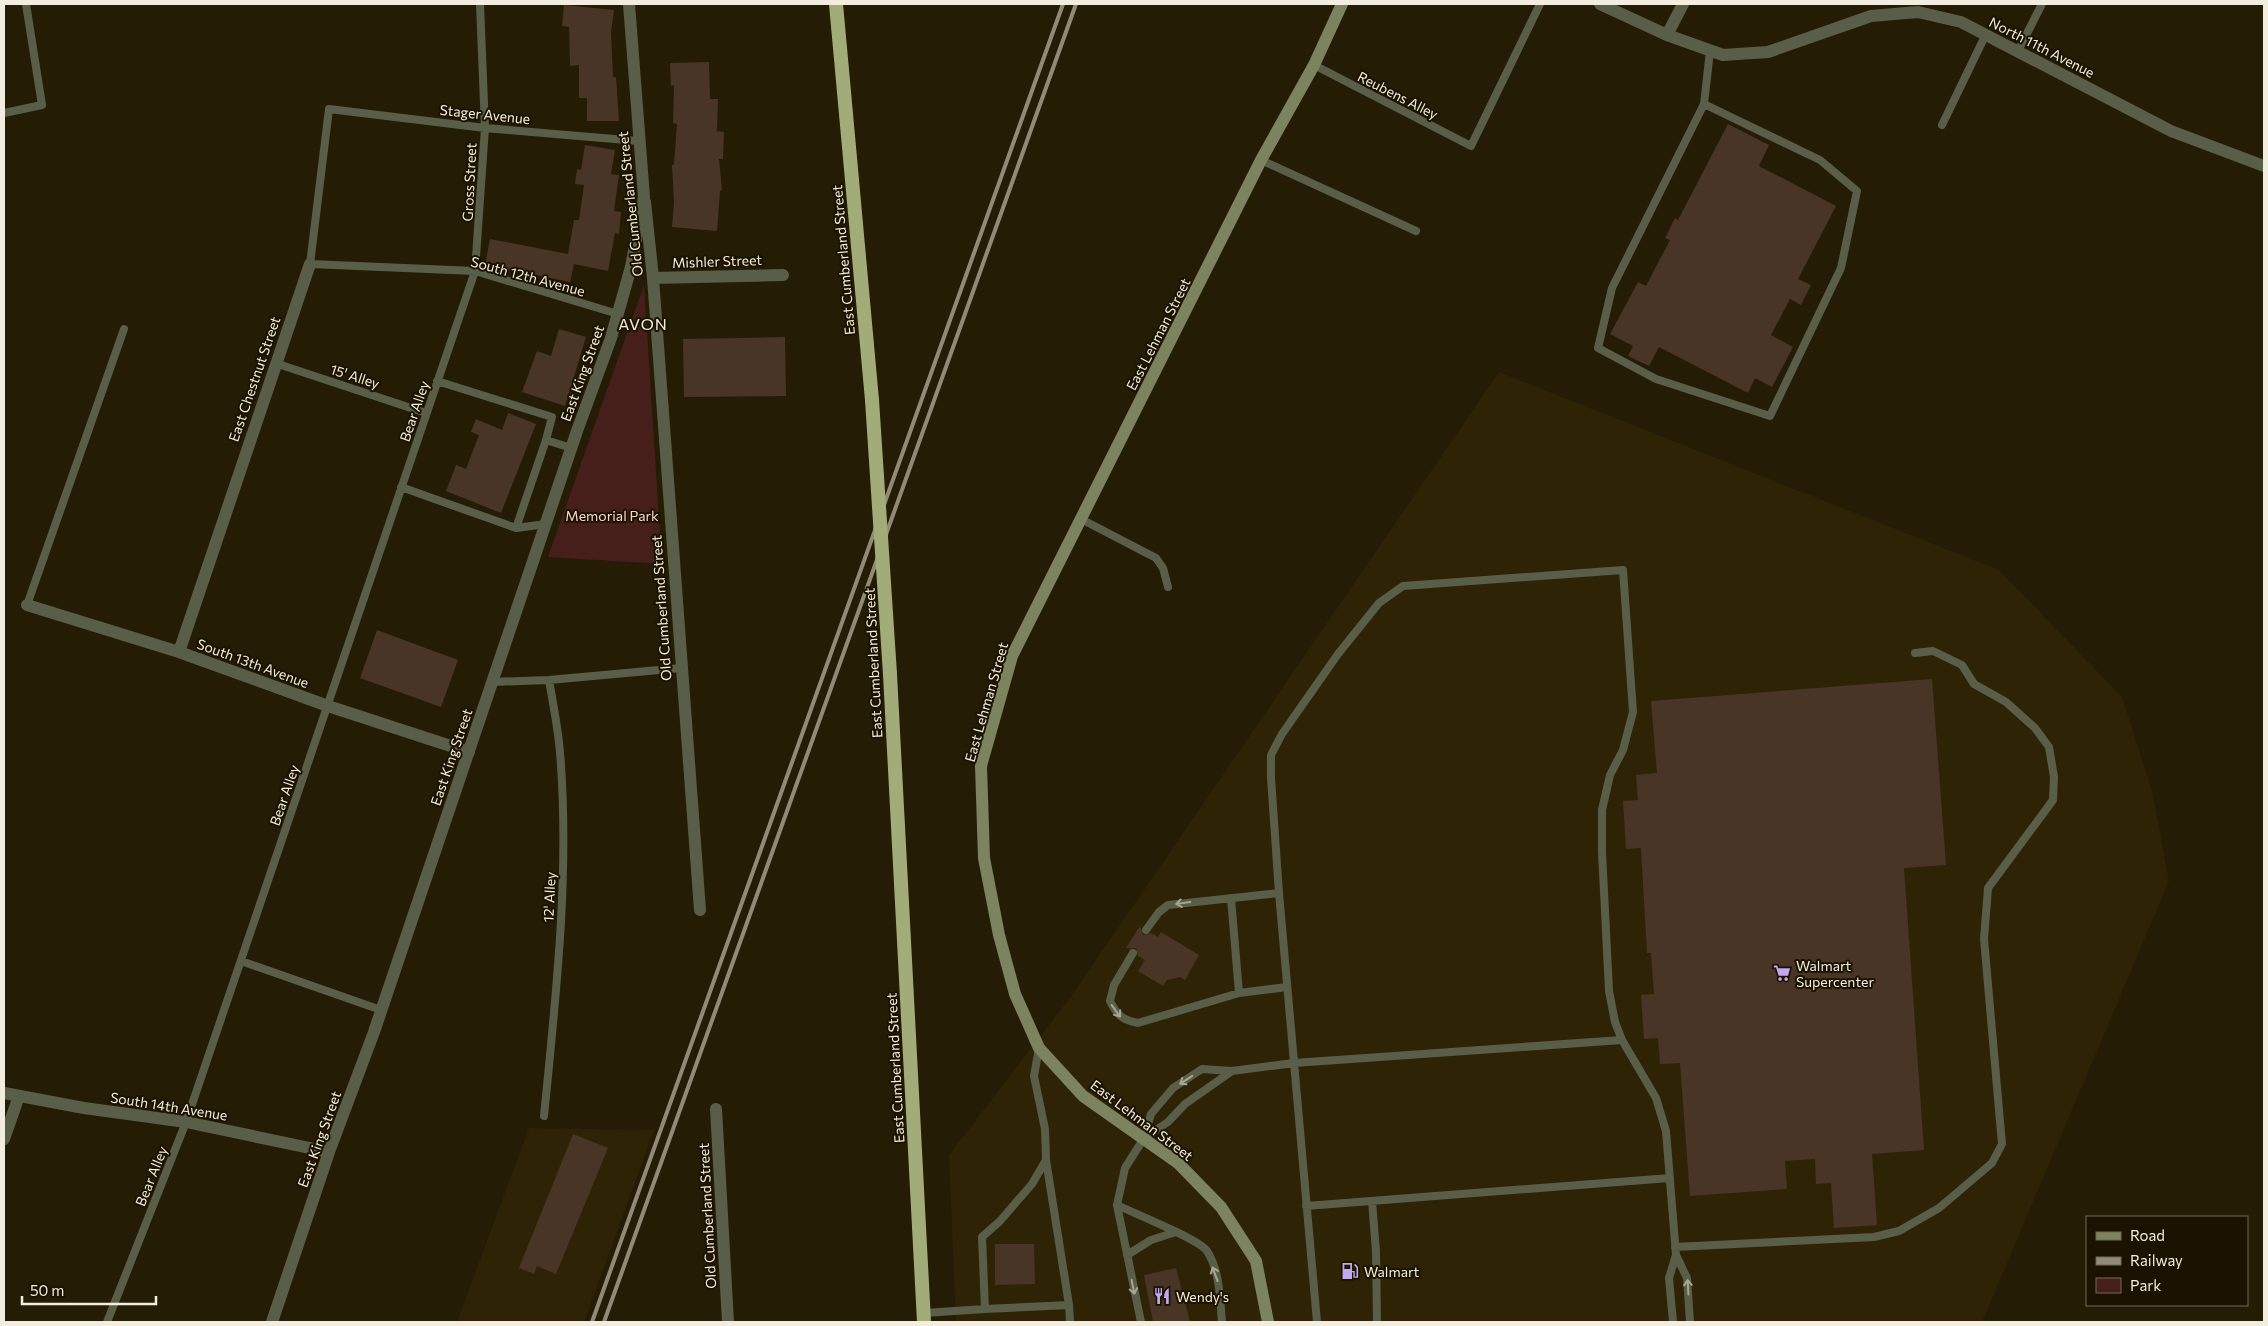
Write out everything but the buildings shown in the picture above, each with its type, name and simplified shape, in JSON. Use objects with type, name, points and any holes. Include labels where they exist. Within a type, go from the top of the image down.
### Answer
[{"type":"highway","name":"East Cumberland Street","points":[[836,4],[872,400],[890,674],[924,1317]]},
{"type":"main road","name":"East Lehman Street","points":[[1268,1322],[1256,1261],[1221,1207],[1178,1163],[1083,1096],[1039,1048],[1015,994],[999,935],[984,858],[981,766],[1012,656],[1261,160],[1314,65],[1342,4]]},
{"type":"street","name":"Old Cumberland Street","points":[[629,4],[638,141],[653,278],[700,910]]},
{"type":"street","name":"North 11th Avenue","points":[[1600,4],[1667,35],[1723,55],[1768,52],[1872,16],[1918,12],[1961,22],[2171,131],[2264,166]]},
{"type":"street","points":[[1667,35],[1683,4]]},
{"type":"street","name":"East King Street","points":[[272,1322],[329,1152],[381,1010],[618,314],[640,231],[644,197]]},
{"type":"street","name":"East Chestnut Street","points":[[179,652],[310,264]]},
{"type":"street","name":"Mishler Street","points":[[653,278],[783,275]]},
{"type":"street","name":"South 13th Avenue","points":[[27,605],[179,652],[328,706],[469,752]]},
{"type":"street","name":"South 14th Avenue","points":[[4,1093],[84,1108],[186,1122],[329,1152]]},
{"type":"street","points":[[4,1139],[19,1096]]},
{"type":"street","name":"Old Cumberland Street","points":[[716,1109],[728,1322]]},
{"type":"lane","points":[[4,113],[42,105],[26,4]]},
{"type":"lane","name":"Gross Street","points":[[475,271],[485,128],[480,4]]},
{"type":"lane","name":"Reubens Alley","points":[[1314,65],[1471,146],[1540,4]]},
{"type":"lane","points":[[2018,51],[2042,4]]},
{"type":"lane","points":[[1942,125],[1986,34]]},
{"type":"lane","points":[[1704,104],[1820,160],[1857,191],[1841,268],[1770,416],[1656,379],[1598,348],[1612,288],[1704,104],[1710,50]]},
{"type":"lane","name":"Stager Avenue","points":[[329,109],[485,128],[638,141]]},
{"type":"lane","name":"East Chestnut Street","points":[[310,264],[329,109]]},
{"type":"lane","points":[[1261,160],[1416,231]]},
{"type":"lane","name":"South 12th Avenue","points":[[310,264],[475,271],[618,314]]},
{"type":"lane","name":"Bear Alley","points":[[107,1322],[186,1122],[475,271]]},
{"type":"lane","points":[[27,605],[124,329]]},
{"type":"lane","name":"15' Alley","points":[[275,363],[426,412]]},
{"type":"lane","points":[[437,381],[552,417],[516,528]]},
{"type":"lane","points":[[546,440],[571,448]]},
{"type":"lane","points":[[401,487],[516,528],[546,524]]},
{"type":"lane","points":[[1081,519],[1156,558],[1163,568],[1168,587]]},
{"type":"lane","points":[[1317,1322],[1279,893],[1270,778],[1271,755],[1282,734],[1338,654],[1379,603],[1403,586],[1623,570],[1633,712],[1627,737],[1604,794],[1602,852],[1609,991],[1615,1022],[1622,1040],[1656,1098],[1666,1131],[1676,1251],[1669,1278],[1673,1322]]},
{"type":"lane","points":[[1676,1251],[1874,1237],[1899,1231],[1939,1208],[1992,1164],[2002,1144],[1984,939],[1988,888],[2053,800],[2054,777],[2049,747],[2035,728],[2006,702],[1974,684],[1962,665],[1933,650],[1915,653]]},
{"type":"lane","points":[[492,682],[549,680],[681,668]]},
{"type":"lane","name":"12' Alley","points":[[544,1116],[564,877],[560,751],[549,680]]},
{"type":"lane","points":[[1146,930],[1159,912],[1168,906],[1279,893]]},
{"type":"lane","points":[[1231,898],[1239,993]]},
{"type":"lane","points":[[1133,953],[1114,985],[1110,1001],[1116,1012],[1125,1021],[1142,1021],[1239,993],[1287,987]]},
{"type":"lane","points":[[241,961],[381,1010]]},
{"type":"lane","points":[[1141,1322],[1117,1205],[1125,1168],[1144,1138],[1151,1114],[1174,1088],[1202,1069],[1232,1071],[1294,1063],[1622,1040]]},
{"type":"lane","points":[[1039,1048],[1034,1076],[1045,1129],[1046,1160],[1069,1305],[1070,1322]]},
{"type":"lane","points":[[1144,1138],[1168,1122],[1185,1104],[1232,1071]]},
{"type":"lane","points":[[985,1309],[982,1237],[1000,1221],[1026,1191],[1046,1160]]},
{"type":"lane","points":[[1306,1206],[1670,1178]]},
{"type":"lane","points":[[1372,1201],[1378,1322]]},
{"type":"lane","points":[[1117,1205],[1176,1232],[1206,1250],[1218,1281],[1222,1322]]},
{"type":"lane","points":[[1127,1255],[1151,1240],[1176,1232]]},
{"type":"lane","points":[[1676,1251],[1688,1278],[1690,1322]]},
{"type":"lane","points":[[924,1317],[985,1309],[1069,1305]]},
{"type":"shaded area","points":[[1499,372],[1999,570],[2122,697],[2152,791],[2169,881],[1982,1322],[956,1322],[949,1155],[1072,995]]},
{"type":"shaded area","points":[[529,1128],[654,1130],[584,1322],[457,1322]]},
{"type":"green space","name":"Memorial Park","points":[[644,285],[662,564],[548,557]]},
{"type":"railway","points":[[592,1322],[1063,4]]},
{"type":"railway","points":[[604,1322],[1076,4]]},
{"type":"place","name":"Walmart Supercenter","points":[[1782,973]]},
{"type":"place","name":"Walmart","points":[[1350,1271]]},
{"type":"place","name":"Wendy's","points":[[1162,1296]]},
{"type":"district","name":"AVON","points":[[643,323]]}]
